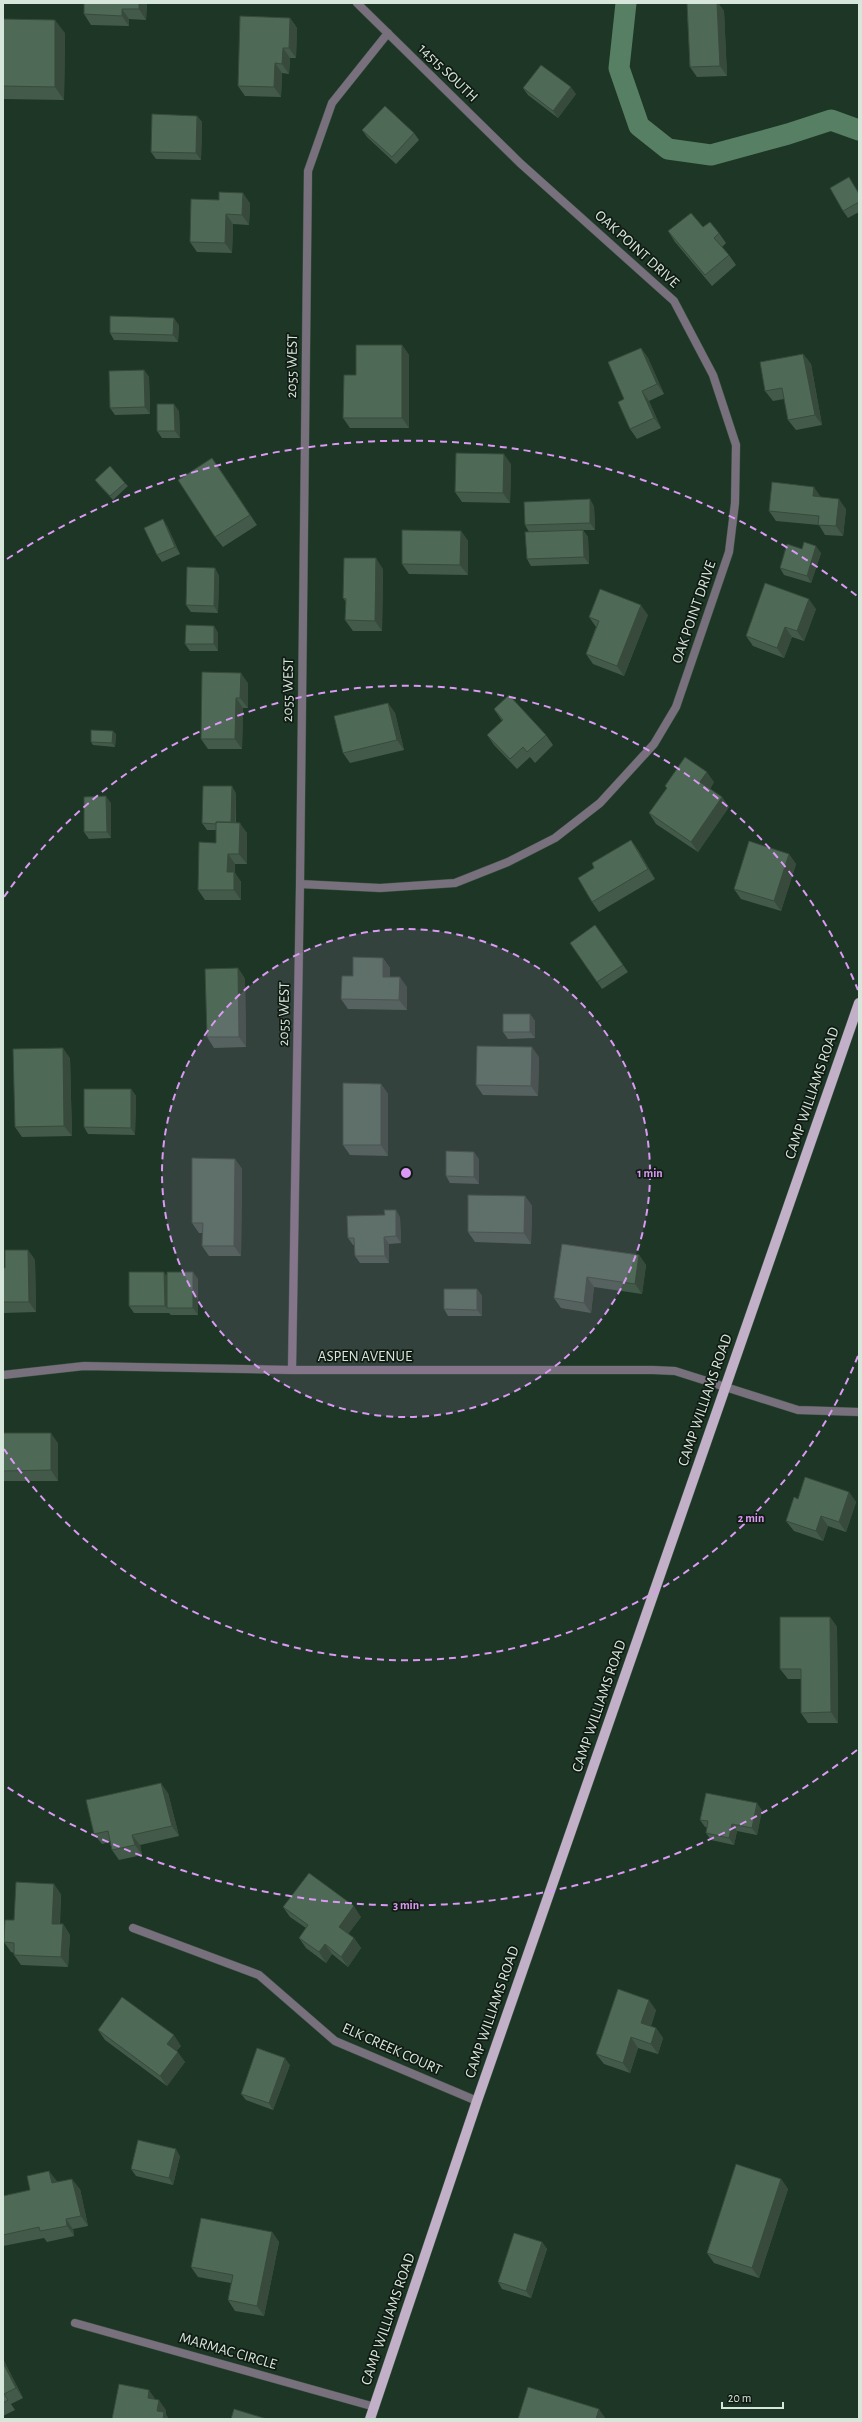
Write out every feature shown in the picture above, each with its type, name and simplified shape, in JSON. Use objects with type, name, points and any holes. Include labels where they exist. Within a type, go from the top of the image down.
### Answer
[{"type":"main road","name":"CAMP WILLIAMS ROAD","points":[[370,2419],[477,2101],[859,1003]]},
{"type":"street","name":"14515 SOUTH","points":[[357,3],[520,163]]},
{"type":"street","name":"2055 WEST","points":[[292,1370],[300,884],[308,171],[332,104],[388,33]]},
{"type":"street","name":"OAK POINT DRIVE","points":[[300,884],[380,888],[455,883],[508,862],[555,838],[600,803],[654,744],[676,707],[729,552],[735,503],[736,445],[713,375],[674,301],[520,163]]},
{"type":"street","name":"ASPEN AVENUE","points":[[3,1375],[84,1366],[292,1370],[653,1370],[675,1371],[798,1410],[859,1412]]},
{"type":"street","name":"ELK CREEK COURT","points":[[133,1928],[260,1975],[336,2042],[477,2101]]},
{"type":"street","name":"MARMAC CIRCLE","points":[[75,2323],[374,2407]]},
{"type":"building","points":[[84,3],[139,3],[139,9],[122,9],[122,16],[84,14]]},
{"type":"building","points":[[687,3],[717,3],[720,66],[690,67]]},
{"type":"building","points":[[240,16],[290,18],[289,48],[283,48],[282,64],[275,63],[274,87],[238,86]]},
{"type":"building","points":[[3,19],[55,20],[55,87],[3,86]]},
{"type":"building","points":[[541,65],[571,87],[553,111],[523,88]]},
{"type":"building","points":[[385,106],[414,133],[392,157],[362,130]]},
{"type":"building","points":[[152,114],[197,116],[196,153],[151,152]]},
{"type":"building","points":[[849,177],[859,194],[859,202],[843,211],[830,188]]},
{"type":"building","points":[[219,192],[243,193],[242,215],[226,214],[225,243],[190,242],[191,199],[219,200]]},
{"type":"building","points":[[691,213],[703,227],[710,222],[719,233],[714,238],[729,255],[705,275],[668,231]]},
{"type":"building","points":[[110,316],[174,318],[173,335],[110,333]]},
{"type":"building","points":[[356,345],[402,345],[402,418],[343,418],[344,375],[356,375]]},
{"type":"building","points":[[641,348],[657,384],[642,391],[654,418],[630,429],[618,402],[624,399],[608,362]]},
{"type":"building","points":[[803,354],[815,415],[788,420],[782,388],[765,391],[760,362]]},
{"type":"building","points":[[144,370],[145,407],[110,408],[109,371]]},
{"type":"building","points":[[157,404],[174,404],[175,431],[157,431]]},
{"type":"building","points":[[456,453],[504,454],[503,493],[455,492]]},
{"type":"building","points":[[212,458],[250,515],[215,537],[178,480]]},
{"type":"building","points":[[110,466],[125,483],[110,496],[95,480]]},
{"type":"building","points":[[772,482],[814,487],[813,496],[839,499],[836,526],[818,525],[819,516],[769,511]]},
{"type":"building","points":[[590,499],[590,523],[525,525],[524,502]]},
{"type":"building","points":[[163,519],[175,547],[157,555],[144,528]]},
{"type":"building","points":[[402,530],[461,531],[460,565],[402,564]]},
{"type":"building","points":[[583,530],[584,557],[527,559],[525,532]]},
{"type":"building","points":[[804,542],[816,546],[807,576],[780,568],[787,544],[802,549]]},
{"type":"building","points":[[344,558],[376,558],[375,621],[345,620],[346,599],[343,598]]},
{"type":"building","points":[[187,567],[215,568],[214,606],[186,605]]},
{"type":"building","points":[[765,583],[809,599],[797,631],[785,627],[777,648],[746,636]]},
{"type":"building","points":[[600,589],[641,605],[617,666],[586,654],[599,621],[589,617]]},
{"type":"building","points":[[186,625],[214,626],[214,644],[185,644]]},
{"type":"building","points":[[202,672],[241,673],[240,698],[236,698],[235,739],[201,739]]},
{"type":"building","points":[[509,695],[546,735],[527,752],[523,747],[510,759],[487,735],[503,720],[494,709]]},
{"type":"building","points":[[388,703],[397,740],[343,753],[334,716]]},
{"type":"building","points":[[91,730],[113,731],[112,743],[91,742]]},
{"type":"building","points":[[685,757],[707,772],[700,782],[722,797],[691,842],[649,813],[667,788],[665,786]]},
{"type":"building","points":[[203,786],[232,786],[231,822],[216,822],[216,824],[202,823]]},
{"type":"building","points":[[106,796],[107,832],[84,832],[84,797]]},
{"type":"building","points":[[216,822],[240,823],[239,854],[228,854],[227,872],[234,872],[234,890],[198,890],[199,842],[216,843]]},
{"type":"building","points":[[631,840],[648,869],[592,902],[578,878],[594,868],[592,863]]},
{"type":"building","points":[[749,841],[789,854],[774,901],[734,889]]},
{"type":"building","points":[[595,925],[623,965],[597,982],[570,943]]},
{"type":"building","points":[[353,957],[383,958],[383,977],[400,977],[399,1000],[341,999],[342,976],[353,976]]},
{"type":"building","points":[[238,968],[239,1037],[207,1037],[205,969]]},
{"type":"building","points":[[503,1014],[530,1014],[530,1032],[503,1032]]},
{"type":"building","points":[[477,1046],[532,1047],[531,1086],[476,1085]]},
{"type":"building","points":[[63,1048],[64,1126],[15,1127],[13,1049]]},
{"type":"building","points":[[343,1083],[381,1084],[381,1145],[343,1145]]},
{"type":"building","points":[[84,1089],[131,1089],[131,1128],[84,1127]]},
{"type":"building","points":[[446,1151],[474,1152],[474,1177],[446,1176]]},
{"type":"building","points":[[192,1158],[235,1159],[234,1246],[202,1246],[203,1223],[192,1223]]},
{"type":"building","points":[[468,1195],[525,1196],[524,1233],[468,1232]]},
{"type":"building","points":[[384,1210],[396,1210],[396,1236],[384,1237],[385,1256],[355,1256],[354,1238],[348,1238],[347,1216],[385,1215]]},
{"type":"building","points":[[562,1244],[639,1255],[635,1284],[587,1277],[584,1303],[554,1298]]},
{"type":"building","points":[[5,1250],[28,1250],[29,1302],[3,1302],[3,1268],[5,1268]]},
{"type":"building","points":[[129,1272],[164,1272],[165,1306],[129,1306]]},
{"type":"building","points":[[167,1272],[193,1272],[193,1308],[167,1308]]},
{"type":"building","points":[[444,1289],[477,1289],[477,1310],[444,1309]]},
{"type":"building","points":[[3,1433],[51,1433],[51,1470],[3,1471]]},
{"type":"building","points":[[805,1477],[849,1492],[839,1522],[821,1516],[816,1531],[786,1521],[794,1497],[798,1499]]},
{"type":"building","points":[[780,1617],[830,1617],[831,1712],[801,1713],[801,1669],[780,1669]]},
{"type":"building","points":[[161,1783],[172,1826],[132,1835],[135,1845],[112,1850],[108,1831],[94,1834],[86,1800]]},
{"type":"building","points":[[706,1793],[757,1803],[752,1828],[732,1824],[729,1838],[706,1833],[708,1821],[700,1820]]},
{"type":"building","points":[[309,1873],[354,1906],[339,1927],[354,1938],[341,1957],[325,1944],[319,1952],[299,1938],[308,1925],[283,1907]]},
{"type":"building","points":[[16,1882],[54,1884],[52,1924],[63,1924],[61,1957],[14,1955],[14,1943],[4,1942],[5,1920],[14,1920]]},
{"type":"building","points":[[618,1989],[649,2000],[641,2023],[656,2028],[651,2044],[631,2037],[623,2063],[596,2054]]},
{"type":"building","points":[[122,1997],[174,2035],[167,2044],[178,2052],[160,2076],[98,2030]]},
{"type":"building","points":[[257,2048],[285,2058],[269,2103],[241,2094]]},
{"type":"building","points":[[138,2140],[176,2149],[169,2178],[131,2169]]},
{"type":"building","points":[[736,2164],[781,2179],[752,2268],[707,2253]]},
{"type":"building","points":[[49,2171],[52,2183],[72,2179],[81,2216],[66,2219],[67,2226],[40,2231],[39,2227],[3,2235],[3,2196],[30,2190],[27,2176]]},
{"type":"building","points":[[201,2218],[272,2232],[257,2306],[228,2300],[233,2275],[191,2267]]},
{"type":"building","points":[[514,2233],[542,2242],[526,2291],[498,2282]]},
{"type":"building","points":[[3,2363],[16,2388],[4,2394],[8,2400],[3,2403]]},
{"type":"building","points":[[119,2384],[149,2390],[148,2398],[159,2400],[157,2411],[164,2412],[163,2419],[112,2419]]},
{"type":"building","points":[[528,2387],[599,2409],[596,2419],[518,2419]]},
{"type":"building","points":[[234,2409],[267,2419],[231,2419]]},
{"type":"waterway","points":[[626,3],[619,68],[639,126],[668,149],[711,155],[788,134],[831,120],[859,130]]}]
